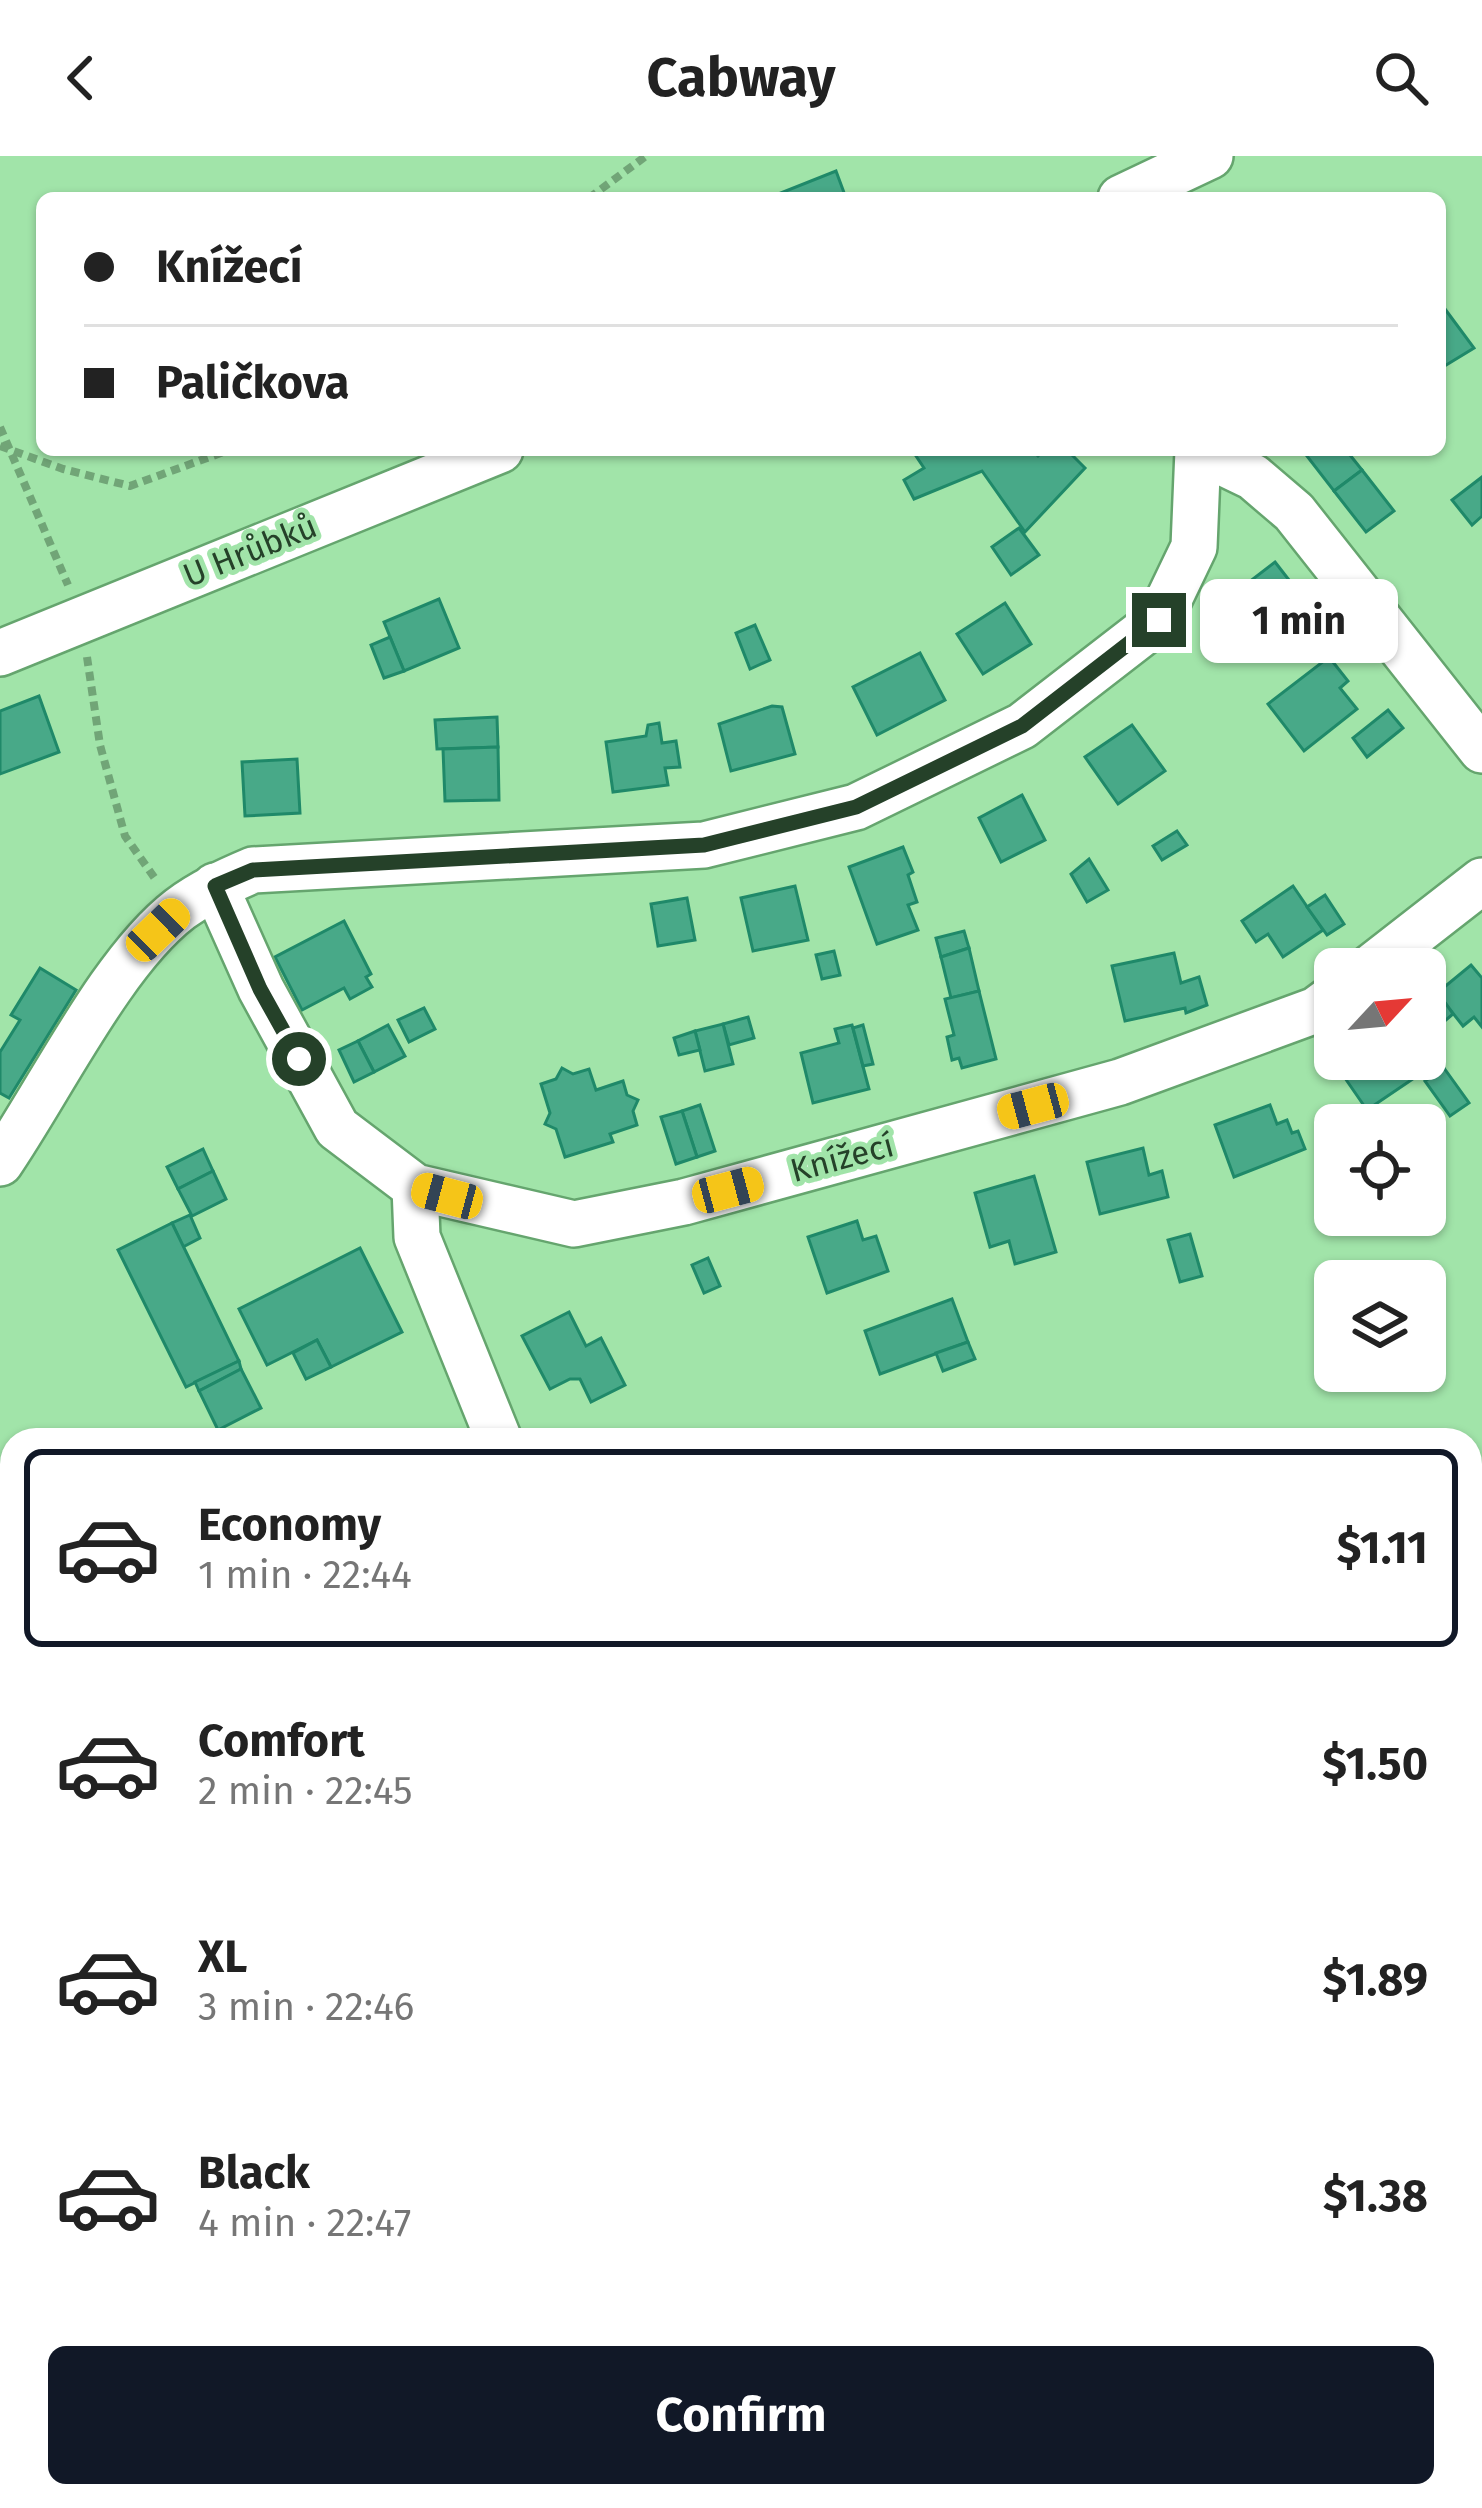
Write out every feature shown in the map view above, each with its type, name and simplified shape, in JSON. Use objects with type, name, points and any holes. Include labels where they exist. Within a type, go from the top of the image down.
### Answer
[{"type":"street","points":[[1135,192],[1210,156]]},
{"type":"street","name":"U Hrůbků","points":[[0,653],[485,456]]},
{"type":"street","points":[[0,1163],[137,950],[196,898],[253,870],[704,845],[856,807],[1022,726],[1159,620],[1194,547],[1199,456]]},
{"type":"street","points":[[1211,456],[1253,478],[1294,512],[1466,697],[1482,750]]},
{"type":"street","points":[[1396,948],[1482,880]]},
{"type":"street","name":"Knížecí","points":[[196,898],[260,989],[337,1128],[415,1187],[574,1224],[684,1202],[1120,1082],[1314,1011]]},
{"type":"street","points":[[415,1187],[417,1237],[494,1428]]},
{"type":"path","points":[[597,192],[646,156]]},
{"type":"path","points":[[0,427],[82,620],[100,745],[125,836],[196,898]]},
{"type":"path","points":[[0,446],[63,470],[130,486],[212,456]]},
{"type":"building","points":[[836,171],[844,192],[783,192]]},
{"type":"building","points":[[1446,310],[1474,348],[1446,365]]},
{"type":"building","points":[[916,456],[1073,456],[1085,468],[1025,532],[982,471],[914,499],[904,480],[924,468]]},
{"type":"building","points":[[1307,456],[1351,456],[1362,470],[1334,491]]},
{"type":"building","points":[[1362,470],[1394,511],[1366,532],[1334,491]]},
{"type":"building","points":[[1482,477],[1482,516],[1472,525],[1452,500]]},
{"type":"building","points":[[1019,528],[1039,555],[1011,575],[992,547]]},
{"type":"building","points":[[1275,562],[1310,607],[1295,619],[1290,613],[1266,631],[1236,592]]},
{"type":"building","points":[[439,599],[459,648],[404,671],[384,622]]},
{"type":"building","points":[[1005,603],[1031,644],[983,674],[957,634]]},
{"type":"building","points":[[1313,615],[1326,631],[1301,650],[1288,633]]},
{"type":"building","points":[[755,625],[770,660],[750,669],[736,633]]},
{"type":"building","points":[[390,637],[404,671],[384,678],[371,645]]},
{"type":"building","points":[[920,653],[945,700],[877,735],[853,687]]},
{"type":"building","points":[[1329,657],[1348,681],[1340,688],[1357,709],[1304,751],[1268,704]]},
{"type":"building","points":[[39,696],[59,752],[0,774],[0,711]]},
{"type":"building","points":[[782,707],[795,754],[731,771],[719,724]]},
{"type":"building","points":[[1388,710],[1403,728],[1367,757],[1353,738]]},
{"type":"building","points":[[497,717],[498,747],[437,749],[435,720]]},
{"type":"building","points":[[659,723],[662,743],[676,741],[680,767],[665,768],[668,785],[613,792],[606,742],[646,736],[648,725]]},
{"type":"building","points":[[1132,725],[1165,771],[1118,804],[1085,757]]},
{"type":"building","points":[[498,747],[499,800],[445,801],[443,749]]},
{"type":"building","points":[[297,759],[300,813],[245,816],[242,762]]},
{"type":"building","points":[[1022,795],[1045,840],[1001,862],[979,818]]},
{"type":"building","points":[[1177,831],[1187,845],[1162,860],[1153,846]]},
{"type":"building","points":[[903,847],[917,902],[908,905],[918,930],[877,944],[849,867]]},
{"type":"building","points":[[1089,859],[1108,890],[1087,902],[1071,874]]},
{"type":"building","points":[[795,886],[808,940],[753,951],[741,898]]},
{"type":"building","points":[[1293,886],[1323,930],[1283,957],[1268,934],[1256,942],[1242,921]]},
{"type":"building","points":[[1325,895],[1344,924],[1327,935],[1307,907]]},
{"type":"building","points":[[687,898],[695,940],[658,946],[651,904]]},
{"type":"building","points":[[344,921],[371,974],[366,977],[372,987],[350,999],[344,988],[302,1010],[275,957]]},
{"type":"building","points":[[964,931],[969,948],[941,957],[936,938]]},
{"type":"building","points":[[969,948],[979,991],[951,998],[941,957]]},
{"type":"building","points":[[834,951],[840,975],[822,979],[816,955]]},
{"type":"building","points":[[1174,953],[1181,983],[1199,977],[1207,1005],[1186,1013],[1185,1008],[1125,1021],[1112,966]]},
{"type":"building","points":[[1471,965],[1482,978],[1482,1027],[1474,1017],[1463,1026],[1446,1004],[1446,986]]},
{"type":"building","points":[[40,968],[76,990],[9,1098],[0,1093],[0,1052],[20,1020],[11,1015]]},
{"type":"building","points":[[979,991],[996,1059],[962,1068],[959,1058],[952,1060],[947,1037],[954,1035],[945,999]]},
{"type":"building","points":[[424,1008],[435,1029],[409,1042],[398,1020]]},
{"type":"building","points":[[748,1017],[754,1038],[729,1045],[723,1024]]},
{"type":"building","points":[[723,1024],[733,1064],[705,1071],[695,1031]]},
{"type":"building","points":[[388,1025],[405,1056],[374,1072],[358,1041]]},
{"type":"building","points":[[852,1025],[869,1089],[813,1103],[801,1053],[839,1043],[835,1029]]},
{"type":"building","points":[[863,1025],[873,1064],[863,1066],[853,1028]]},
{"type":"building","points":[[695,1031],[700,1050],[679,1055],[674,1038]]},
{"type":"building","points":[[358,1041],[374,1072],[354,1082],[339,1050]]},
{"type":"building","points":[[562,1068],[573,1074],[589,1069],[596,1090],[623,1081],[627,1095],[638,1100],[633,1111],[637,1125],[610,1134],[613,1142],[565,1157],[556,1129],[545,1124],[550,1113],[541,1084],[556,1079]]},
{"type":"building","points":[[1446,1071],[1469,1103],[1450,1116],[1446,1104],[1425,1081],[1446,1080]]},
{"type":"building","points":[[1346,1080],[1411,1080],[1376,1104],[1363,1104]]},
{"type":"building","points":[[700,1105],[715,1151],[697,1157],[682,1111]]},
{"type":"building","points":[[1270,1105],[1277,1124],[1287,1120],[1305,1149],[1234,1177],[1215,1125]]},
{"type":"building","points":[[682,1111],[697,1157],[676,1164],[661,1117]]},
{"type":"building","points":[[1143,1148],[1149,1175],[1162,1171],[1168,1197],[1100,1214],[1087,1162]]},
{"type":"building","points":[[203,1149],[213,1171],[178,1189],[167,1167]]},
{"type":"building","points":[[213,1171],[226,1199],[192,1216],[178,1189]]},
{"type":"building","points":[[1034,1176],[1056,1252],[1015,1264],[1009,1241],[990,1247],[975,1193]]},
{"type":"building","points":[[190,1215],[200,1238],[183,1247],[172,1223]]},
{"type":"building","points":[[857,1221],[863,1240],[876,1236],[888,1271],[827,1293],[808,1237]]},
{"type":"building","points":[[172,1223],[239,1361],[186,1387],[118,1250]]},
{"type":"building","points":[[1190,1234],[1202,1276],[1180,1282],[1168,1240]]},
{"type":"building","points":[[360,1248],[402,1332],[331,1367],[317,1340],[267,1365],[239,1309]]},
{"type":"building","points":[[708,1258],[720,1286],[704,1293],[692,1265]]},
{"type":"building","points":[[952,1299],[968,1342],[880,1374],[865,1331]]},
{"type":"building","points":[[569,1312],[586,1346],[601,1338],[625,1385],[591,1402],[580,1379],[550,1389],[522,1336]]},
{"type":"building","points":[[317,1340],[331,1367],[306,1379],[293,1353]]},
{"type":"building","points":[[968,1342],[975,1359],[943,1371],[936,1353]]},
{"type":"building","points":[[239,1361],[241,1369],[199,1391],[195,1382]]},
{"type":"building","points":[[241,1369],[261,1408],[217,1428],[199,1391]]},
{"type":"route","points":[[299,1059],[260,989],[215,886],[253,870],[704,845],[856,807],[1022,726],[1159,620]]}]
